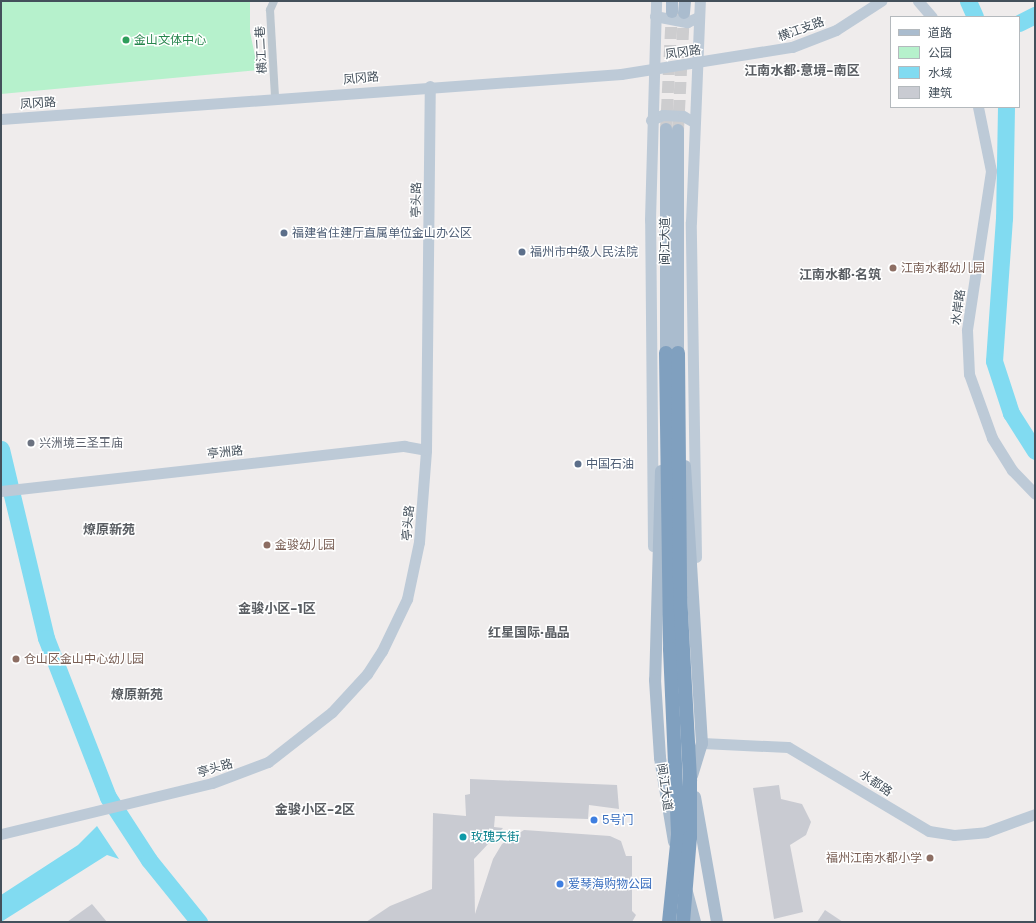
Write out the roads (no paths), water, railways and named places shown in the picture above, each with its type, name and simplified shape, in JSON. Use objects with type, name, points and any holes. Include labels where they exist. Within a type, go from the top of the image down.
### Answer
[{"type":"highway","points":[[669,922],[678,835],[672,353]]},
{"type":"highway","points":[[675,594],[690,788],[683,922]]},
{"type":"main road","name":"闽江大道","points":[[672,130],[672,353],[654,648],[666,796],[673,838],[695,922]]},
{"type":"main road","points":[[672,353],[697,651],[702,743],[692,772],[717,922]]},
{"type":"street","name":"横江二巷","points":[[274,1],[270,10],[275,98]]},
{"type":"street","points":[[654,648],[651,120],[656,1]]},
{"type":"street","points":[[697,651],[691,222],[696,63],[700,1]]},
{"type":"street","name":"横江支路","points":[[722,59],[774,52],[822,37],[881,1]]},
{"type":"street","points":[[918,1],[931,16]]},
{"type":"street","points":[[655,16],[687,22],[699,17]]},
{"type":"street","name":"凤冈路","points":[[1,119],[653,69],[722,59]]},
{"type":"street","name":"亭头路","points":[[1,834],[90,814],[227,778],[276,758],[327,717],[367,674],[400,618],[412,582],[420,542],[426,450],[430,86]]},
{"type":"street","name":"水岸路","points":[[978,108],[991,171],[967,330],[968,367],[978,406],[992,438],[1012,470],[1035,494]]},
{"type":"street","points":[[651,120],[664,115],[684,116],[694,122]]},
{"type":"street","name":"亭洲路","points":[[1,491],[404,446],[426,450]]},
{"type":"street","name":"水都路","points":[[702,743],[788,747],[930,831],[954,835],[986,832],[1035,814]]},
{"type":"water","points":[[97,826],[119,859],[107,855],[1,922],[1,895],[78,845]]},
{"type":"waterway","points":[[968,1],[975,16]]},
{"type":"waterway","points":[[1020,22],[1035,15]]},
{"type":"waterway","points":[[1006,108],[1004,218],[994,361],[1011,413],[1035,451]]},
{"type":"waterway","points":[[1,449],[46,638],[108,797],[149,860],[199,922]]},
{"type":"tunnel","points":[[666,129],[672,12]]},
{"type":"tunnel","points":[[678,130],[684,13]]},
{"type":"place","name":"金山文体中心","points":[[126,40]]},
{"type":"place","name":"福建省住建厅直属单位金山办公区","points":[[284,233]]},
{"type":"place","name":"福州市中级人民法院","points":[[522,252]]},
{"type":"place","name":"江南水都幼儿园","points":[[893,268]]},
{"type":"place","name":"兴洲境三圣王庙","points":[[31,443]]},
{"type":"place","name":"中国石油","points":[[578,464]]},
{"type":"place","name":"金骏幼儿园","points":[[267,545]]},
{"type":"place","name":"仓山区金山中心幼儿园","points":[[16,659]]},
{"type":"place","name":"5号门","points":[[594,820]]},
{"type":"place","name":"玫瑰天街","points":[[463,837]]},
{"type":"place","name":"福州江南水都小学","points":[[930,858]]},
{"type":"place","name":"爱琴海购物公园","points":[[560,884]]},
{"type":"district","name":"江南水都·意境-南区","points":[[802,71]]},
{"type":"district","name":"江南水都·名筑","points":[[840,275]]},
{"type":"district","name":"燎原新苑","points":[[109,530]]},
{"type":"district","name":"金骏小区-1区","points":[[277,609]]},
{"type":"district","name":"红星国际·晶品","points":[[529,633]]},
{"type":"district","name":"燎原新苑","points":[[137,695]]},
{"type":"district","name":"金骏小区-2区","points":[[315,810]]}]
